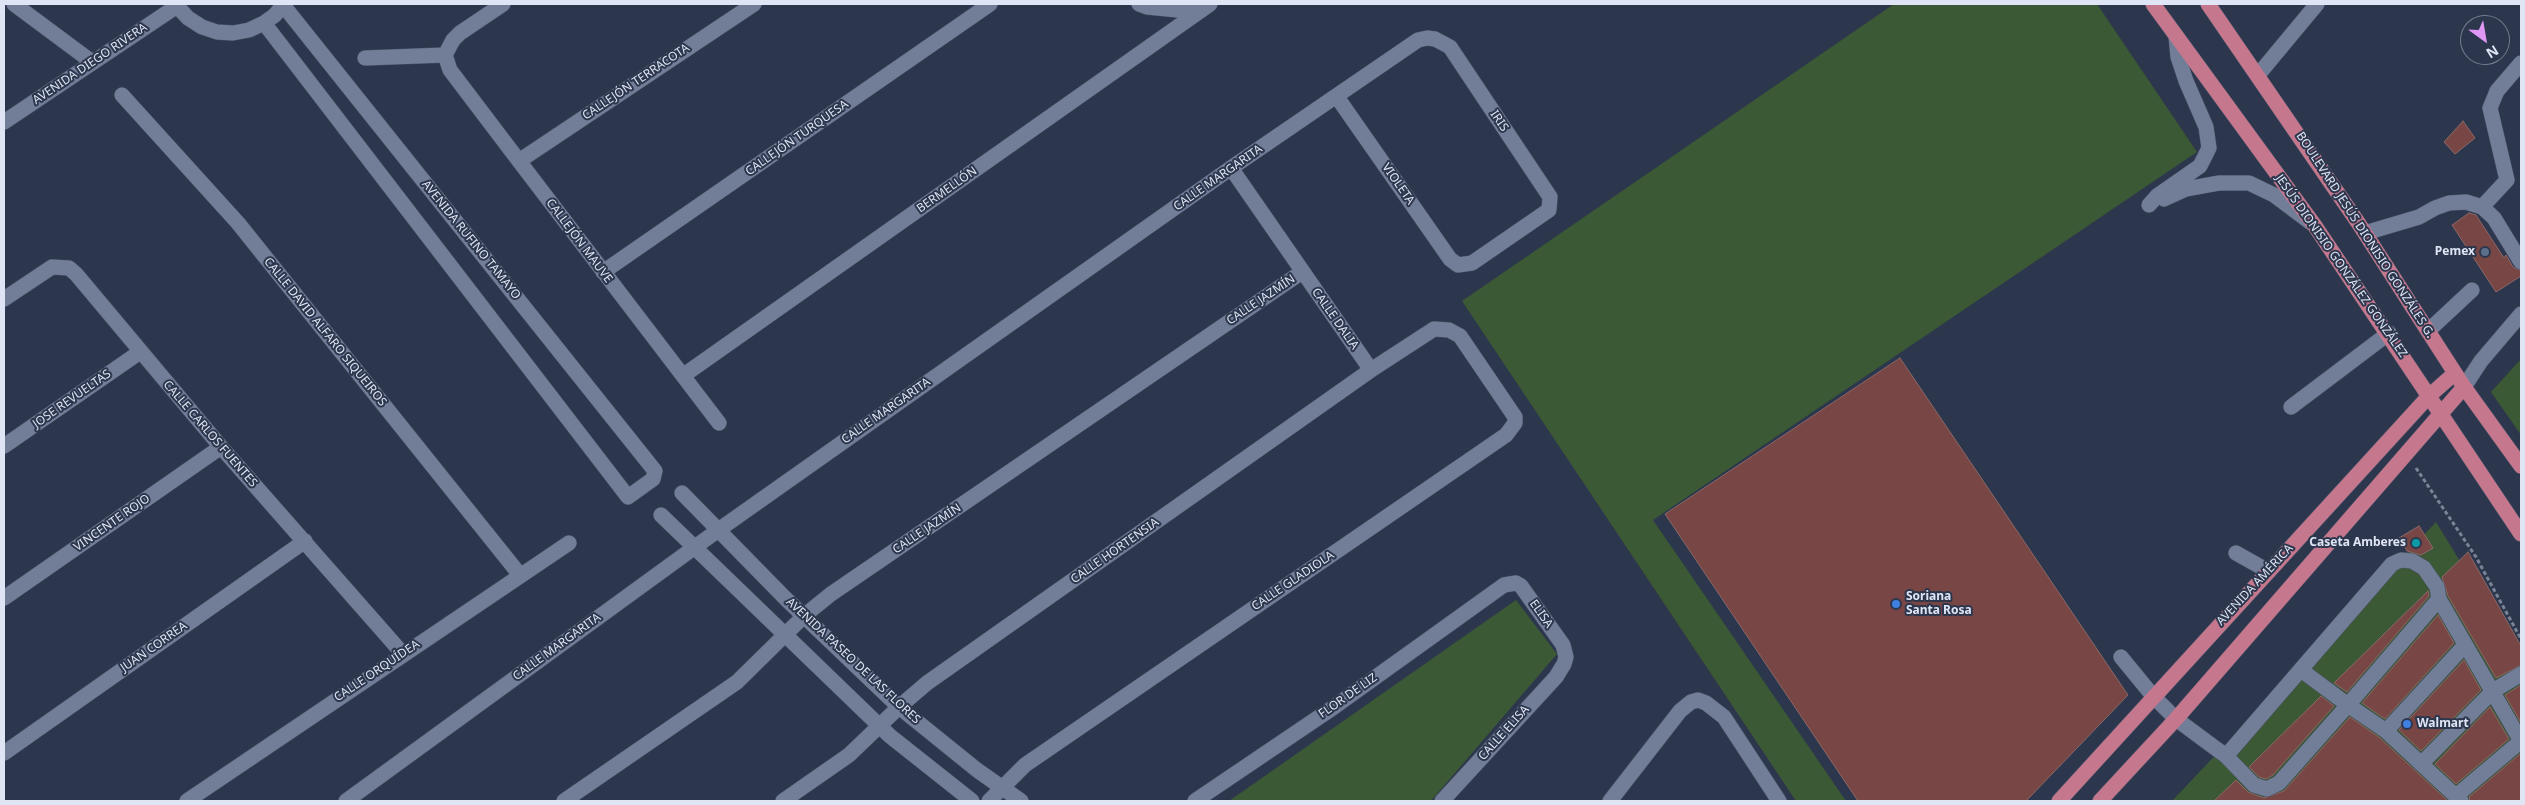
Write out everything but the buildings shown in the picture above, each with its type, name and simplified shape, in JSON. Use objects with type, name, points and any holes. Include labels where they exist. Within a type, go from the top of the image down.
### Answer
[{"type":"main road","name":"JESÚS DIONISIO GONZÁLEZ GONZÁLEZ","points":[[2153,4],[2315,226],[2389,333],[2440,414],[2521,534]]},
{"type":"main road","name":"BOULEVARD JESÚS DIONISIO GONZÁLES G.","points":[[2208,4],[2365,233],[2464,387],[2521,466]]},
{"type":"main road","name":"AVENIDA AMÉRICA","points":[[2059,801],[2429,396],[2455,373]]},
{"type":"main road","name":"AVENIDA AMÉRICA","points":[[2100,801],[2176,719],[2464,387]]},
{"type":"street","points":[[14,4],[92,62]]},
{"type":"street","points":[[176,5],[188,18],[202,27],[217,32],[241,32],[264,23],[284,4]]},
{"type":"street","name":"AVENIDA RUFINO TAMAYO","points":[[264,23],[628,497],[655,476],[655,471],[284,4]]},
{"type":"street","points":[[365,58],[445,55],[453,40],[460,33],[503,4]]},
{"type":"street","name":"CALLEJÓN TERRACOTA","points":[[518,161],[754,4]]},
{"type":"street","name":"CALLEJÓN TURQUESA","points":[[603,272],[990,4]]},
{"type":"street","points":[[1140,4],[1147,7],[1204,8]]},
{"type":"street","points":[[2258,75],[2317,4]]},
{"type":"street","name":"AVENIDA DIEGO RIVERA","points":[[4,122],[176,5]]},
{"type":"street","name":"BERMELLÓN","points":[[684,375],[1204,8]]},
{"type":"street","points":[[2176,36],[2178,57],[2206,127],[2209,148],[2200,166],[2149,205],[2186,189],[2219,183],[2249,183],[2274,194],[2315,226]]},
{"type":"street","name":"CALLE MARGARITA","points":[[346,801],[693,548],[1231,168],[1418,40],[1435,39]]},
{"type":"street","name":"IRIS","points":[[1435,39],[1450,47],[1544,188],[1551,202],[1549,210],[1472,263],[1464,266]]},
{"type":"street","name":"CALLEJÓN MAUVE","points":[[445,55],[450,70],[719,423]]},
{"type":"street","points":[[2482,206],[2507,180],[2490,108],[2497,91],[2521,63]]},
{"type":"street","name":"CALLE DAVID ALFARO SIQUEIROS","points":[[122,95],[238,223],[520,575]]},
{"type":"street","name":"VIOLETA","points":[[1337,97],[1450,259],[1458,265],[1464,266]]},
{"type":"street","name":"CALLE DALIA","points":[[1231,168],[1371,370]]},
{"type":"street","points":[[2365,233],[2419,217],[2449,203],[2466,202],[2482,206],[2494,218],[2521,262]]},
{"type":"street","name":"CALLE CARLOS FUENTES","points":[[4,298],[52,267],[69,268],[76,274],[221,447],[403,654]]},
{"type":"street","name":"CALLE JAZMÍN","points":[[564,801],[738,682],[805,616],[831,594],[1302,272]]},
{"type":"street","points":[[2428,331],[2472,290]]},
{"type":"street","points":[[2464,387],[2481,362],[2521,314]]},
{"type":"street","name":"CALLE HORTENSIA","points":[[784,801],[849,755],[881,726],[899,706],[934,678],[1371,370],[1434,330],[1449,330],[1460,336]]},
{"type":"street","points":[[2291,407],[2389,333]]},
{"type":"street","name":"CALLE GLADIOLA","points":[[989,801],[1025,765],[1506,435],[1514,423],[1515,417],[1460,336]]},
{"type":"street","name":"JOSE REVUELTAS","points":[[4,446],[140,352]]},
{"type":"street","points":[[2455,373],[2481,362]]},
{"type":"street","name":"VINCENTE ROJO","points":[[4,598],[221,447]]},
{"type":"street","points":[[682,493],[717,531]]},
{"type":"street","points":[[661,515],[693,548],[881,726],[972,801]]},
{"type":"street","name":"AVENIDA PASEO DE LAS FLORES","points":[[717,531],[899,706],[1021,801]]},
{"type":"street","name":"JUAN CORREA","points":[[4,754],[304,541]]},
{"type":"street","name":"CALLE ORQUÍDEA","points":[[187,801],[569,543]]},
{"type":"street","points":[[2236,553],[2268,571]]},
{"type":"street","points":[[2226,756],[2392,564],[2401,560],[2412,561],[2424,568],[2437,587],[2439,599],[2521,741],[2459,799],[2386,731],[2301,670]]},
{"type":"street","name":"ELISA","points":[[1499,588],[1509,583],[1516,583],[1521,586],[1563,645],[1566,656],[1564,664]]},
{"type":"street","name":"FLOR DE LIZ","points":[[1196,801],[1334,707],[1499,588]]},
{"type":"street","points":[[2121,657],[2153,696],[2176,719],[2226,756],[2254,785],[2267,789],[2279,783],[2439,599]]},
{"type":"street","points":[[2386,731],[2465,645]]},
{"type":"street","name":"CALLE ELISA","points":[[1442,801],[1556,676],[1564,664]]},
{"type":"street","points":[[2422,764],[2493,691],[2521,674]]},
{"type":"street","points":[[1610,801],[1680,711],[1691,702],[1698,700],[1706,703],[1724,717],[1778,801]]},
{"type":"path","points":[[2406,453],[2476,557],[2521,640]]},
{"type":"green space","points":[[1894,4],[2097,4],[2197,152],[1653,520],[1846,801],[1796,801],[1462,301]]},
{"type":"green space","points":[[2521,359],[2521,435],[2491,392]]},
{"type":"green space","name":"Walmart","points":[[2436,522],[2521,661],[2521,801],[2172,801]]},
{"type":"green space","points":[[1516,600],[1557,654],[1431,801],[1229,801]]},
{"type":"place","name":"Pemex","points":[[2485,252]]},
{"type":"place","name":"Caseta Amberes","points":[[2416,543]]},
{"type":"place","name":"Soriana Santa Rosa","points":[[1896,604]]},
{"type":"place","name":"Walmart","points":[[2407,724]]}]
